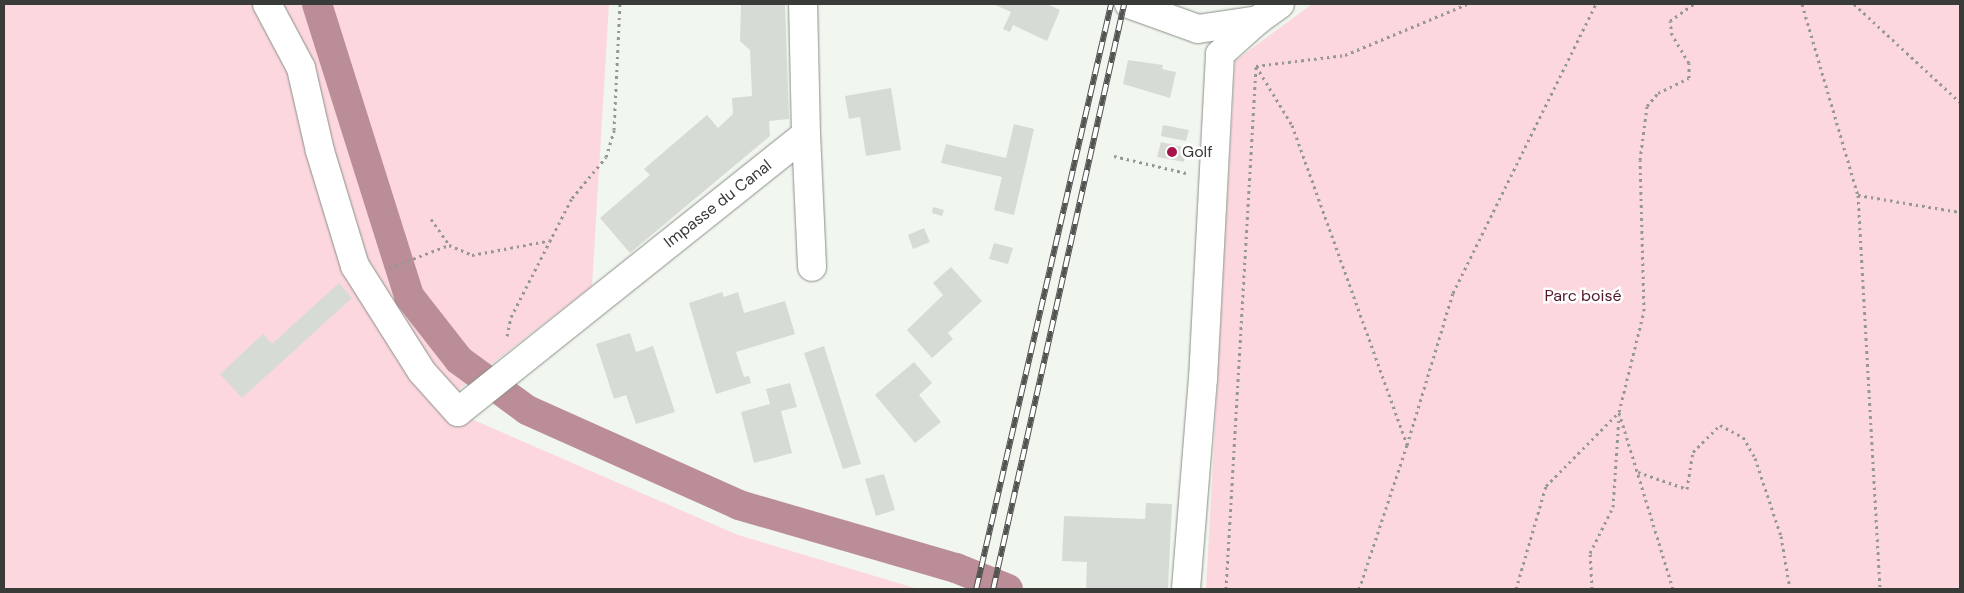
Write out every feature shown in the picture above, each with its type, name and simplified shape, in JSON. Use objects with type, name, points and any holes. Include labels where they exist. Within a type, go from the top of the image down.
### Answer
[{"type":"street","name":"Impasse du Canal","points":[[267,4],[301,68],[320,152],[355,266],[422,372],[458,412],[806,134]]},
{"type":"street","points":[[803,4],[812,267]]},
{"type":"street","points":[[1129,4],[1198,29],[1258,20]]},
{"type":"street","points":[[1186,589],[1214,179],[1220,54],[1258,20],[1280,4]]},
{"type":"path","points":[[507,372],[511,317],[572,198],[606,157],[614,130],[620,4]]},
{"type":"path","points":[[1256,66],[1345,55],[1467,4]]},
{"type":"path","points":[[1359,589],[1454,293],[1596,4]]},
{"type":"path","points":[[1592,589],[1590,553],[1613,507],[1620,412],[1644,311],[1640,160],[1646,106],[1658,93],[1689,78],[1689,63],[1672,35],[1670,21],[1693,4]]},
{"type":"path","points":[[1802,4],[1858,195],[1880,589]]},
{"type":"path","points":[[1854,4],[1960,102]]},
{"type":"path","points":[[1236,40],[1256,66],[1292,125],[1406,444]]},
{"type":"path","points":[[1226,589],[1256,66]]},
{"type":"path","points":[[1114,156],[1214,179]]},
{"type":"path","points":[[1858,195],[1960,212]]},
{"type":"path","points":[[431,219],[449,245],[472,255],[552,240]]},
{"type":"path","points":[[381,271],[449,245]]},
{"type":"path","points":[[1620,412],[1673,589]]},
{"type":"path","points":[[1516,589],[1546,486],[1620,412]]},
{"type":"path","points":[[1638,472],[1687,489],[1694,452],[1720,425],[1742,437],[1756,458],[1781,536],[1790,589]]},
{"type":"green space","points":[[4,4],[609,4],[592,286],[439,405],[738,535],[918,589],[4,589]]},
{"type":"green space","name":"Parc boisé","points":[[1312,4],[1960,4],[1960,589],[1206,589],[1235,61]]},
{"type":"building","points":[[741,4],[785,4],[789,119],[769,121],[770,136],[630,253],[600,218],[650,175],[644,169],[707,115],[718,128],[733,114],[732,98],[752,96],[750,50],[740,41]]},
{"type":"building","points":[[993,4],[1047,4],[1060,10],[1047,41],[1013,25],[1010,32],[1003,29],[1011,12]]},
{"type":"building","points":[[1128,60],[1163,65],[1162,69],[1176,72],[1170,98],[1123,84]]},
{"type":"building","points":[[891,88],[901,150],[866,156],[860,117],[849,119],[845,96]]},
{"type":"building","points":[[1014,124],[1034,129],[1014,215],[994,210],[1002,177],[941,163],[946,144],[1006,158]]},
{"type":"building","points":[[1163,125],[1189,130],[1186,141],[1161,136]]},
{"type":"building","name":"Golf","points":[[1161,142],[1187,148],[1184,162],[1157,157]]},
{"type":"building","points":[[933,207],[944,210],[942,216],[932,213]]},
{"type":"building","points":[[924,228],[930,242],[913,249],[908,235]]},
{"type":"building","points":[[994,243],[1013,248],[1008,264],[989,259]]},
{"type":"building","points":[[951,267],[982,301],[948,333],[953,339],[932,358],[907,330],[943,295],[933,283]]},
{"type":"building","points":[[339,283],[352,298],[242,398],[220,374],[263,334],[272,344]]},
{"type":"building","points":[[722,292],[724,297],[738,292],[744,313],[785,301],[795,334],[736,352],[744,377],[749,376],[751,383],[716,394],[689,303]]},
{"type":"building","points":[[630,333],[636,352],[653,346],[675,412],[636,424],[626,395],[614,399],[596,344]]},
{"type":"building","points":[[824,346],[861,464],[843,469],[804,353]]},
{"type":"building","points":[[914,362],[932,383],[919,395],[941,422],[915,443],[875,395]]},
{"type":"building","points":[[790,383],[797,407],[781,411],[792,453],[754,463],[741,412],[770,404],[766,389]]},
{"type":"building","points":[[884,474],[895,510],[876,516],[865,479]]},
{"type":"building","points":[[1146,503],[1172,504],[1168,589],[1086,589],[1087,562],[1062,561],[1064,516],[1145,519]]},
{"type":"waterway","points":[[317,4],[409,296],[459,360],[527,410],[739,505],[956,568],[1008,589]]},
{"type":"railway","points":[[976,589],[1111,4]]},
{"type":"railway","points":[[993,589],[1124,4]]},
{"type":"place","name":"Golf","points":[[1172,152]]}]
